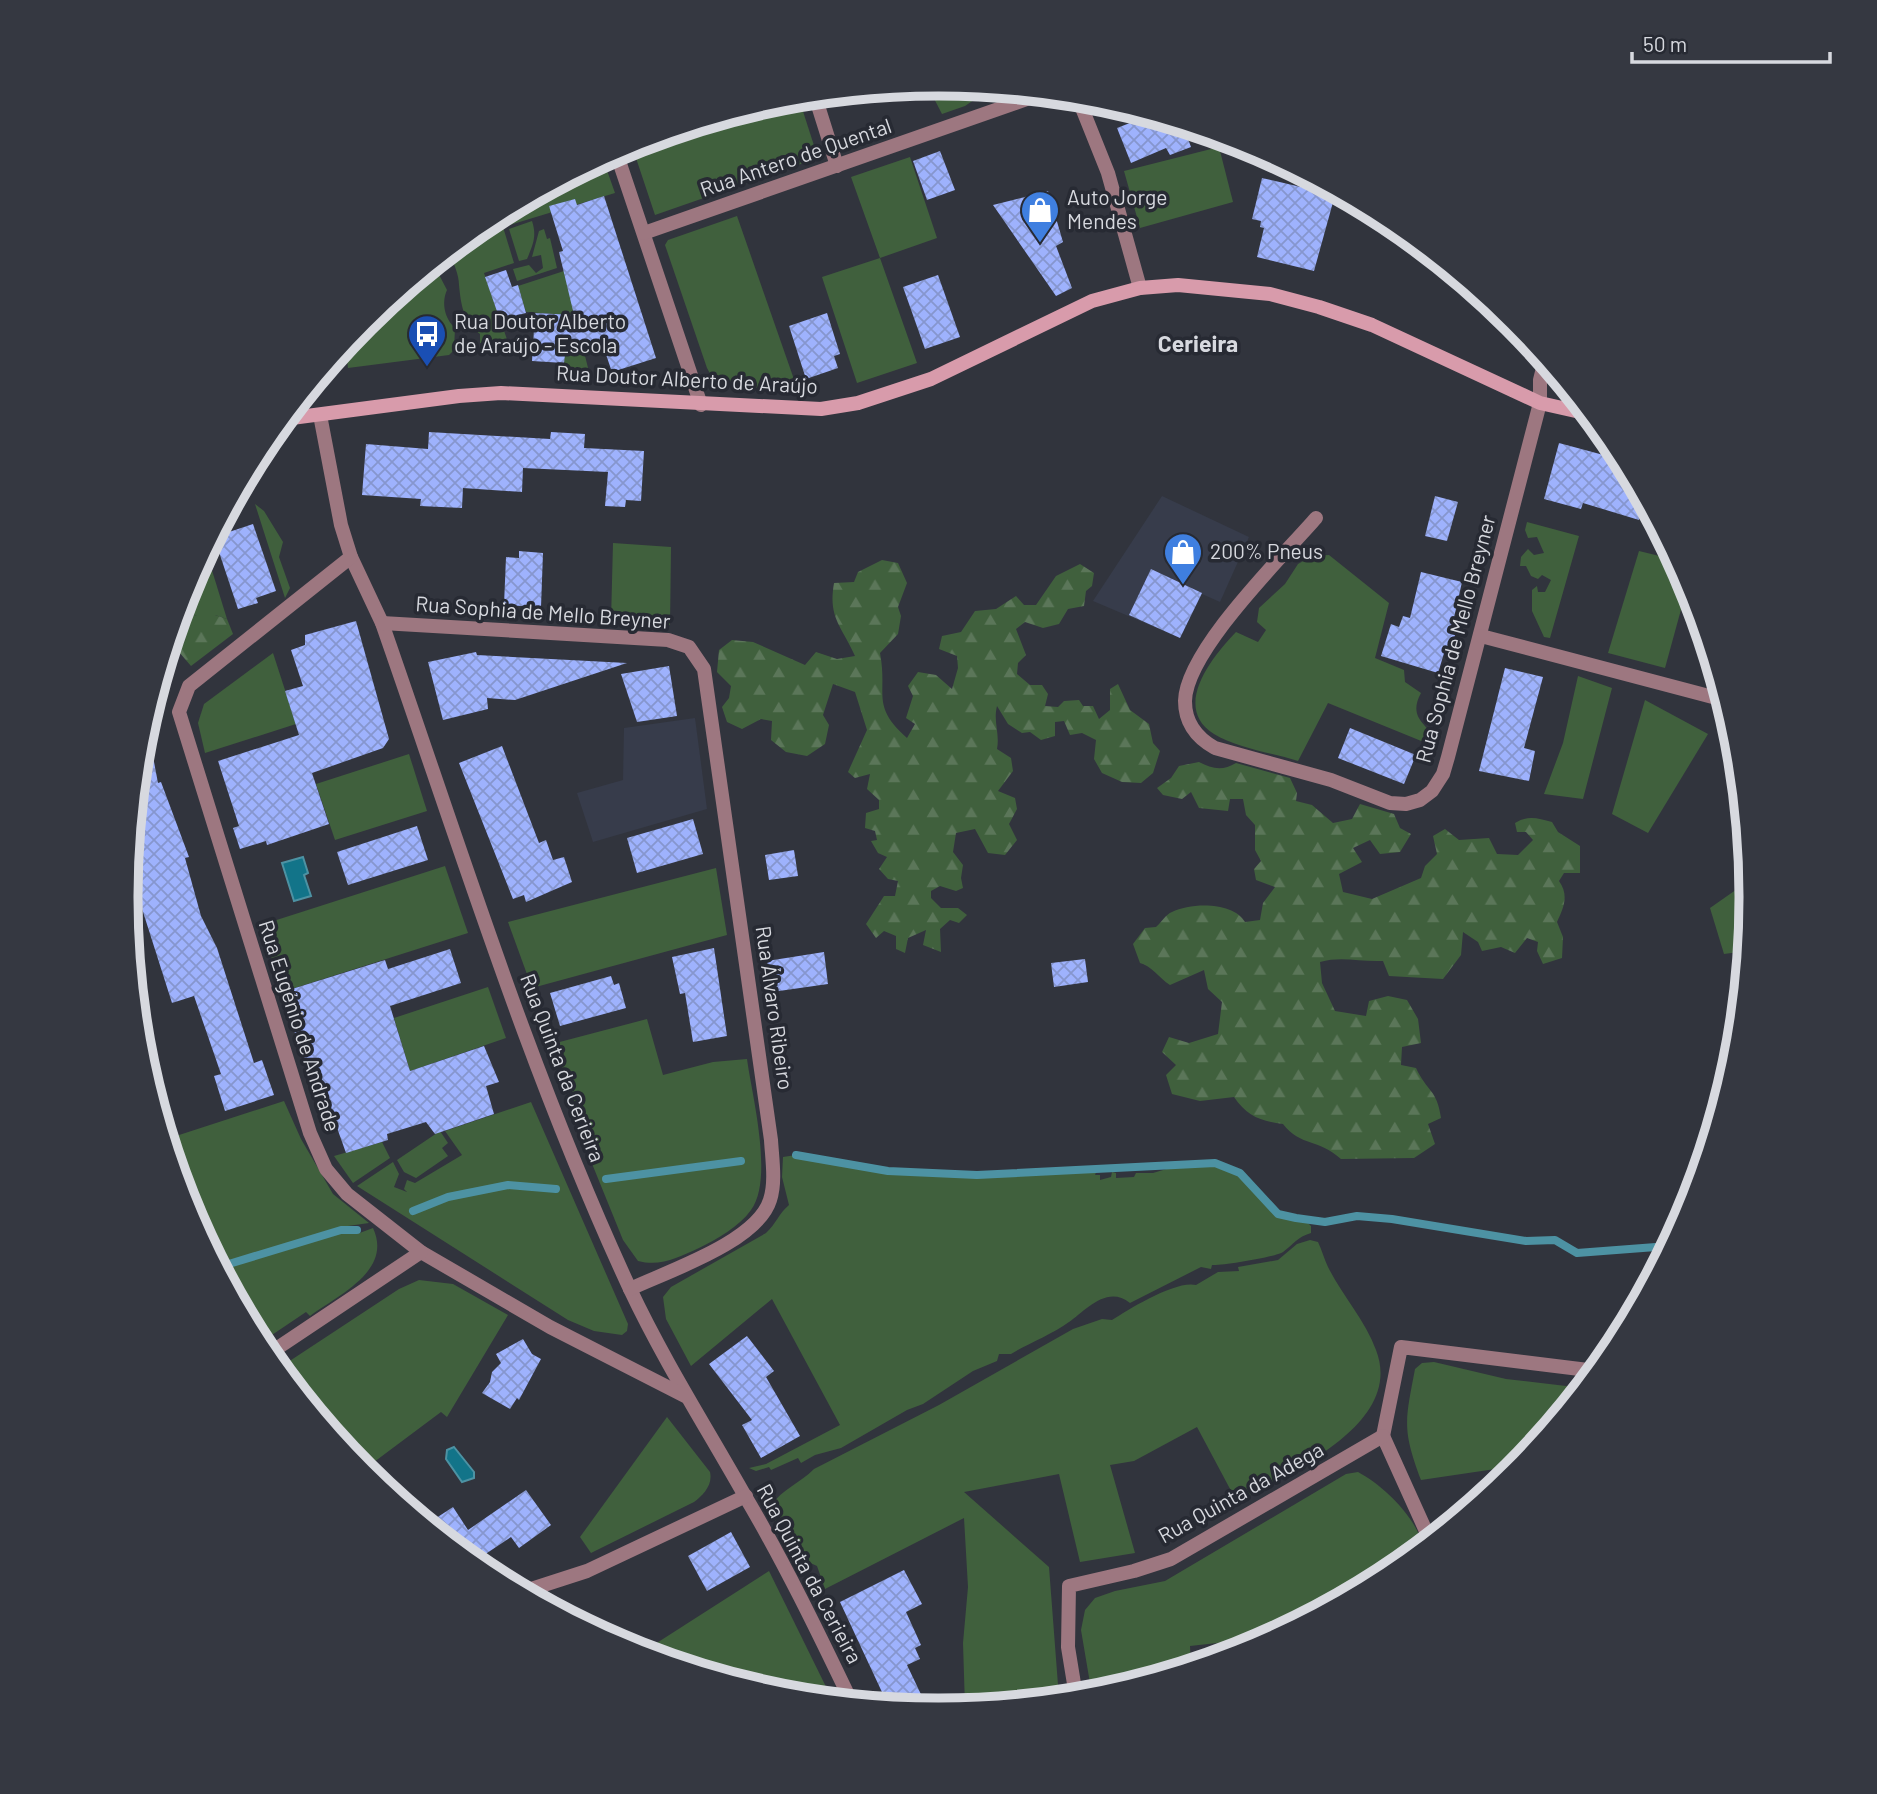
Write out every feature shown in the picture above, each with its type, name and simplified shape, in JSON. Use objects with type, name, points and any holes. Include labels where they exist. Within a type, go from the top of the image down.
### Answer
[{"type":"main road","name":"Rua Doutor Alberto de Araújo","points":[[298,417],[500,393],[821,409],[858,403],[931,379],[1092,301],[1140,288],[1178,285],[1269,294],[1319,307],[1372,325],[1540,403],[1575,411]]},
{"type":"street","name":"Rua Antero de Quental","points":[[644,233],[1021,101]]},
{"type":"street","points":[[818,106],[837,166]]},
{"type":"street","points":[[1083,110],[1108,173],[1140,288]]},
{"type":"street","points":[[620,163],[701,405]]},
{"type":"street","name":"Rua Sophia de Mello Breyner","points":[[1316,518],[1243,601],[1199,661],[1185,698],[1190,724],[1199,739],[1215,748],[1331,780],[1390,803],[1406,804],[1420,800],[1432,791],[1443,774],[1540,403],[1542,371]]},
{"type":"street","name":"Rua Quinta da Cerieira","points":[[320,415],[341,525],[351,557],[382,623],[527,1041],[630,1289],[685,1396],[746,1496],[823,1641],[847,1692]]},
{"type":"street","name":"Rua Eugénio de Andrade","points":[[351,557],[189,686],[182,698],[179,712],[310,1133],[326,1169],[347,1195],[421,1252],[550,1327],[685,1396]]},
{"type":"street","name":"Rua Sophia de Mello Breyner","points":[[382,623],[668,640],[689,647],[697,655]]},
{"type":"street","points":[[1481,636],[1714,697]]},
{"type":"street","name":"Rua Álvaro Ribeiro","points":[[630,1289],[732,1241],[759,1221],[771,1200],[771,1140],[707,688],[704,669],[697,655]]},
{"type":"street","points":[[277,1348],[421,1252]]},
{"type":"street","points":[[1426,1532],[1384,1436],[1401,1347],[1584,1370]]},
{"type":"street","name":"Rua Quinta da Adega","points":[[1074,1686],[1068,1647],[1069,1586],[1135,1571],[1171,1559],[1384,1436]]},
{"type":"street","points":[[535,1588],[587,1571],[746,1496]]},
{"type":"shaded area","points":[[1162,496],[1249,537],[1220,602],[1202,594],[1180,638],[1093,601]]},
{"type":"shaded area","points":[[695,718],[707,809],[593,842],[577,793],[623,780],[624,728]]},
{"type":"green space","points":[[933,96],[978,97],[965,106],[942,114]]},
{"type":"green space","points":[[802,109],[818,158],[655,215],[636,158],[746,121]]},
{"type":"green space","points":[[1218,147],[1233,202],[1140,228],[1124,171]]},
{"type":"green space","points":[[910,157],[937,238],[880,258],[851,177]]},
{"type":"green space","points":[[606,169],[615,193],[503,227],[514,263],[484,273],[510,348],[502,343],[480,343],[480,334],[470,324],[464,312],[453,261],[494,231],[538,204]]},
{"type":"green space","points":[[737,216],[797,388],[736,388],[713,379],[707,368],[665,245],[668,240]]},
{"type":"green space","points":[[532,221],[533,245],[527,259],[519,261],[509,229]]},
{"type":"green space","points":[[544,229],[547,239],[550,238],[557,268],[517,281],[513,269],[529,265],[536,273],[543,268],[541,255],[532,257],[539,231]]},
{"type":"green space","points":[[880,258],[917,363],[857,383],[822,277]]},
{"type":"green space","points":[[564,271],[591,380],[563,378],[567,315],[526,312],[518,286]]},
{"type":"green space","points":[[438,273],[447,290],[445,310],[455,328],[454,350],[449,355],[348,368],[347,358],[372,331]]},
{"type":"green space","points":[[255,504],[264,511],[283,542],[279,557],[290,588],[285,598]]},
{"type":"green space","points":[[1527,522],[1579,536],[1550,638],[1544,637],[1532,611],[1532,590],[1537,586],[1538,592],[1545,592],[1551,580],[1542,575],[1538,579],[1531,576],[1526,566],[1520,566],[1521,557],[1528,549],[1534,555],[1544,553],[1537,537],[1528,538],[1525,530]]},
{"type":"green space","points":[[613,543],[671,547],[670,625],[611,621]]},
{"type":"green space","points":[[1639,551],[1663,557],[1683,603],[1665,668],[1608,653]]},
{"type":"green space","points":[[1329,555],[1389,603],[1375,658],[1404,670],[1405,682],[1421,693],[1417,701],[1417,714],[1438,740],[1436,747],[1328,703],[1298,761],[1233,743],[1214,734],[1202,723],[1196,710],[1196,696],[1200,682],[1217,654],[1236,632],[1258,642],[1266,630],[1257,622],[1259,608],[1285,584],[1298,564],[1312,556]]},
{"type":"green space","points":[[882,560],[898,563],[907,583],[898,607],[901,616],[898,634],[880,653],[884,708],[888,717],[907,738],[915,724],[906,718],[913,696],[908,686],[918,672],[936,675],[952,689],[958,668],[957,656],[939,649],[942,636],[961,632],[975,611],[996,609],[1016,596],[1024,605],[1036,605],[1056,576],[1080,564],[1094,573],[1092,586],[1086,591],[1084,606],[1068,609],[1059,624],[1043,628],[1025,622],[1016,629],[1026,655],[1018,663],[1017,674],[1030,685],[1042,685],[1048,694],[1045,706],[1058,707],[1064,701],[1079,700],[1083,706],[1093,706],[1099,719],[1110,710],[1110,689],[1118,684],[1130,710],[1149,724],[1153,743],[1160,751],[1153,773],[1141,783],[1122,782],[1102,773],[1094,759],[1096,740],[1082,733],[1070,735],[1064,721],[1055,722],[1055,736],[1041,740],[1030,732],[1022,733],[1008,724],[997,706],[997,749],[1011,758],[1013,771],[998,791],[1015,798],[1017,809],[1009,824],[1017,840],[1005,855],[988,853],[975,829],[956,833],[953,852],[963,865],[963,888],[956,891],[940,886],[931,891],[931,898],[941,908],[958,908],[967,915],[959,923],[950,920],[940,929],[941,952],[923,945],[926,930],[908,938],[905,953],[896,949],[896,936],[884,931],[876,938],[866,924],[884,896],[895,896],[898,881],[888,879],[879,869],[887,857],[878,853],[871,841],[877,840],[875,831],[865,828],[866,813],[879,809],[879,800],[867,789],[870,774],[855,778],[848,772],[867,730],[855,692],[833,684],[823,715],[829,725],[825,744],[807,756],[786,752],[771,740],[772,721],[761,719],[742,729],[727,722],[722,707],[729,698],[731,686],[717,672],[719,650],[732,640],[753,642],[805,665],[816,652],[837,659],[855,656],[834,613],[834,583],[854,582],[858,572]]},
{"type":"green space","points":[[210,565],[227,619],[215,615],[189,617]]},
{"type":"green space","points":[[215,615],[227,619],[233,634],[191,666],[179,652],[186,639],[183,632],[189,617]]},
{"type":"green space","points":[[183,632],[186,639],[179,652],[177,650]]},
{"type":"green space","points":[[273,653],[296,724],[205,753],[198,723],[204,704]]},
{"type":"green space","points":[[1578,676],[1612,688],[1583,799],[1544,794],[1563,743]]},
{"type":"green space","points":[[1645,700],[1708,734],[1648,833],[1612,814]]},
{"type":"green space","points":[[409,754],[427,811],[335,840],[316,784]]},
{"type":"green space","points":[[1199,762],[1218,768],[1236,763],[1290,778],[1297,793],[1296,801],[1312,805],[1333,823],[1352,819],[1360,804],[1394,814],[1400,828],[1411,834],[1400,852],[1380,854],[1370,840],[1353,848],[1362,862],[1339,874],[1343,892],[1372,899],[1421,878],[1425,866],[1437,854],[1433,836],[1445,829],[1459,840],[1489,838],[1497,854],[1518,855],[1533,840],[1526,832],[1517,832],[1515,823],[1537,818],[1552,822],[1558,832],[1580,846],[1580,873],[1564,873],[1559,881],[1565,896],[1557,922],[1563,937],[1562,958],[1543,964],[1537,951],[1538,942],[1527,938],[1515,953],[1501,947],[1482,951],[1478,942],[1463,932],[1461,955],[1443,979],[1389,976],[1383,961],[1343,959],[1320,962],[1322,983],[1335,1011],[1366,1016],[1369,1001],[1388,996],[1407,1000],[1418,1019],[1421,1043],[1402,1047],[1401,1065],[1416,1068],[1434,1096],[1441,1118],[1428,1124],[1435,1144],[1414,1158],[1341,1159],[1333,1152],[1296,1136],[1283,1124],[1255,1116],[1244,1109],[1234,1097],[1200,1101],[1172,1094],[1166,1075],[1176,1065],[1162,1052],[1169,1037],[1189,1043],[1218,1034],[1222,1002],[1208,989],[1204,970],[1170,985],[1140,963],[1133,944],[1145,928],[1156,927],[1170,913],[1190,907],[1222,907],[1240,915],[1245,922],[1260,920],[1263,903],[1275,887],[1256,880],[1254,869],[1261,861],[1255,850],[1255,825],[1246,815],[1243,799],[1230,799],[1228,811],[1199,808],[1191,792],[1182,799],[1163,795],[1157,788],[1171,778],[1179,766]]},
{"type":"green space","points":[[445,866],[468,933],[282,992],[261,925]]},
{"type":"green space","points":[[716,868],[727,935],[532,988],[508,922]]},
{"type":"green space","points":[[1739,888],[1738,952],[1724,954],[1710,908]]},
{"type":"green space","points":[[488,987],[506,1038],[410,1071],[394,1018]]},
{"type":"green space","points":[[647,1019],[663,1075],[713,1062],[747,1059],[761,1158],[758,1196],[751,1210],[740,1222],[699,1248],[670,1260],[654,1263],[638,1261],[623,1240],[569,1107],[575,1099],[552,1044]]},
{"type":"green space","points":[[284,1101],[301,1139],[333,1194],[369,1223],[341,1227],[226,1262],[199,1203],[166,1108],[176,1136]]},
{"type":"green space","points":[[531,1102],[628,1324],[627,1331],[622,1335],[594,1331],[568,1320],[357,1186],[393,1162],[399,1174],[394,1187],[407,1192],[404,1189],[407,1180],[415,1183],[462,1155],[445,1131]]},
{"type":"green space","points":[[440,1131],[448,1143],[442,1148],[448,1156],[416,1178],[404,1172],[397,1160]]},
{"type":"green space","points":[[382,1142],[390,1158],[353,1183],[334,1156]]},
{"type":"green space","points":[[796,1155],[888,1171],[977,1175],[1013,1171],[1097,1170],[1095,1175],[1100,1175],[1100,1180],[1111,1177],[1112,1172],[1116,1173],[1116,1178],[1134,1177],[1136,1173],[1153,1173],[1190,1162],[1215,1163],[1240,1173],[1278,1214],[1305,1220],[1311,1226],[1311,1233],[1278,1254],[1212,1265],[1211,1269],[1201,1267],[1130,1303],[1113,1296],[1097,1301],[1055,1331],[1011,1354],[999,1354],[997,1361],[973,1371],[923,1404],[907,1410],[841,1448],[815,1455],[801,1463],[798,1458],[771,1470],[769,1467],[756,1471],[749,1468],[766,1464],[840,1425],[772,1299],[691,1366],[666,1319],[663,1297],[671,1287],[769,1230],[789,1205],[782,1177],[783,1157]]},
{"type":"green space","points":[[373,1228],[377,1243],[376,1257],[360,1280],[310,1316],[306,1312],[270,1337],[228,1266],[337,1233],[357,1234]]},
{"type":"green space","points":[[1310,1240],[1318,1242],[1327,1264],[1376,1350],[1380,1377],[1374,1401],[1358,1423],[1336,1443],[1311,1461],[1237,1502],[1197,1427],[1134,1461],[1110,1465],[1135,1553],[1080,1562],[1059,1474],[964,1492],[1049,1567],[1058,1688],[965,1697],[963,1643],[968,1587],[964,1518],[825,1589],[817,1566],[806,1561],[798,1564],[774,1519],[771,1505],[814,1469],[939,1405],[1073,1329],[1102,1319],[1112,1320],[1153,1296],[1177,1287],[1196,1285],[1218,1272],[1239,1271],[1238,1267],[1278,1260],[1297,1244]]},
{"type":"green space","points":[[419,1280],[453,1284],[508,1315],[447,1417],[441,1412],[372,1463],[336,1425],[288,1362],[399,1289]]},
{"type":"green space","points":[[1434,1362],[1506,1379],[1572,1387],[1541,1425],[1499,1468],[1421,1480],[1408,1436],[1407,1414],[1415,1369],[1422,1363]]},
{"type":"green space","points":[[667,1417],[710,1472],[711,1477],[706,1489],[694,1502],[591,1553],[580,1537]]},
{"type":"green space","points":[[1358,1472],[1378,1485],[1398,1503],[1414,1524],[1420,1537],[1339,1590],[1245,1637],[1234,1641],[1190,1646],[1191,1657],[1090,1683],[1081,1630],[1085,1610],[1095,1598],[1165,1581],[1346,1474]]},
{"type":"green space","points":[[769,1571],[828,1690],[731,1670],[654,1645]]},
{"type":"water","points":[[303,857],[308,873],[304,875],[311,896],[294,901],[282,863]]},
{"type":"water","points":[[454,1447],[474,1472],[474,1478],[462,1482],[446,1459],[447,1450]]},
{"type":"building","points":[[1134,121],[1146,124],[1191,138],[1188,139],[1191,147],[1170,155],[1166,148],[1131,163],[1117,128]]},
{"type":"building","points":[[940,151],[955,190],[927,200],[913,161]]},
{"type":"building","points":[[1262,178],[1313,190],[1333,201],[1314,271],[1257,257],[1264,228],[1260,227],[1261,221],[1252,219]]},
{"type":"building","name":"Auto Jorge Mendes","points":[[1048,191],[1063,242],[1056,246],[1072,288],[1056,296],[993,205]]},
{"type":"building","points":[[604,196],[656,358],[612,372],[602,343],[565,355],[564,363],[532,361],[535,313],[574,315],[559,252],[563,251],[549,206],[575,199],[577,205]]},
{"type":"building","points":[[506,270],[512,287],[518,285],[526,313],[500,320],[485,277]]},
{"type":"building","points":[[938,275],[960,337],[925,349],[903,287]]},
{"type":"building","points":[[827,313],[840,354],[834,356],[838,368],[806,379],[789,326]]},
{"type":"building","points":[[429,432],[550,439],[551,432],[585,434],[584,448],[644,451],[641,501],[626,500],[625,507],[605,506],[608,472],[523,468],[522,492],[463,488],[462,508],[420,506],[421,499],[362,495],[366,444],[428,449]]},
{"type":"building","points":[[1559,443],[1606,456],[1641,514],[1639,520],[1583,503],[1581,509],[1544,499]]},
{"type":"building","points":[[1435,496],[1458,502],[1447,541],[1425,536]]},
{"type":"building","points":[[253,524],[276,591],[256,598],[258,603],[238,609],[218,548],[225,533]]},
{"type":"building","points":[[519,551],[543,553],[541,607],[504,605],[506,557],[519,558]]},
{"type":"building","points":[[1151,569],[1202,593],[1180,638],[1129,615]]},
{"type":"building","points":[[1421,572],[1462,582],[1451,631],[1456,632],[1450,652],[1445,650],[1438,673],[1381,656],[1391,624],[1399,627],[1403,616],[1410,618]]},
{"type":"building","points":[[356,621],[389,739],[383,748],[312,773],[329,824],[267,845],[266,841],[240,849],[233,828],[239,826],[218,761],[299,735],[285,691],[303,686],[291,650],[305,645],[305,635]]},
{"type":"building","points":[[476,652],[477,655],[627,663],[515,700],[487,698],[488,709],[443,720],[428,662]]},
{"type":"building","points":[[669,666],[677,716],[637,722],[621,674]]},
{"type":"building","points":[[1505,668],[1543,677],[1524,748],[1535,751],[1529,781],[1479,771]]},
{"type":"building","points":[[1350,728],[1416,755],[1404,784],[1338,758]]},
{"type":"building","points":[[502,746],[539,843],[546,840],[553,860],[564,857],[572,882],[526,902],[524,895],[513,899],[459,763]]},
{"type":"building","points":[[152,749],[158,783],[161,782],[189,857],[185,858],[201,916],[217,948],[254,1063],[262,1060],[274,1095],[225,1111],[214,1076],[221,1074],[194,996],[172,1003],[138,896],[139,845]]},
{"type":"building","points":[[693,819],[703,854],[637,873],[627,838]]},
{"type":"building","points":[[417,826],[428,860],[348,885],[337,852]]},
{"type":"building","points":[[794,850],[798,876],[769,880],[765,855]]},
{"type":"building","points":[[714,948],[727,1036],[693,1042],[685,993],[680,994],[672,957]]},
{"type":"building","points":[[450,949],[461,983],[390,1006],[410,1071],[484,1046],[499,1082],[486,1086],[494,1114],[435,1134],[426,1122],[387,1134],[388,1140],[346,1153],[331,1111],[320,1115],[290,1017],[300,1014],[292,989],[385,960],[388,969]]},
{"type":"building","points":[[824,952],[828,984],[772,992],[767,961]]},
{"type":"building","points":[[1085,959],[1088,982],[1054,987],[1051,963]]},
{"type":"building","points":[[611,976],[614,985],[619,983],[626,1008],[560,1026],[550,993]]},
{"type":"building","points":[[747,1336],[774,1371],[766,1377],[800,1436],[761,1458],[742,1425],[752,1420],[709,1364]]},
{"type":"building","points":[[523,1339],[532,1354],[541,1359],[519,1400],[517,1398],[510,1409],[482,1393],[490,1382],[492,1372],[501,1363],[496,1354]]},
{"type":"building","points":[[526,1490],[551,1525],[519,1548],[511,1537],[485,1557],[435,1519],[453,1507],[468,1530]]},
{"type":"building","points":[[731,1532],[750,1567],[707,1591],[688,1556]]},
{"type":"building","points":[[904,1570],[922,1604],[906,1612],[921,1645],[915,1648],[920,1659],[907,1665],[922,1697],[884,1696],[840,1602]]},
{"type":"waterway","points":[[796,1155],[888,1171],[977,1175],[1215,1163],[1240,1173],[1278,1214],[1296,1218],[1325,1222],[1357,1216],[1392,1219],[1526,1241],[1555,1240],[1577,1253],[1659,1247]]},
{"type":"waterway","points":[[606,1179],[741,1161]]},
{"type":"waterway","points":[[413,1211],[448,1197],[508,1185],[556,1189]]},
{"type":"waterway","points":[[227,1264],[341,1230],[357,1230]]},
{"type":"place","name":"Auto Jorge Mendes","points":[[1040,244]]},
{"type":"place","name":"Rua Doutor Alberto de Araújo - Escola","points":[[427,368]]},
{"type":"place","name":"200% Pneus","points":[[1183,586]]},
{"type":"district","name":"Cerieira","points":[[1198,344]]}]
